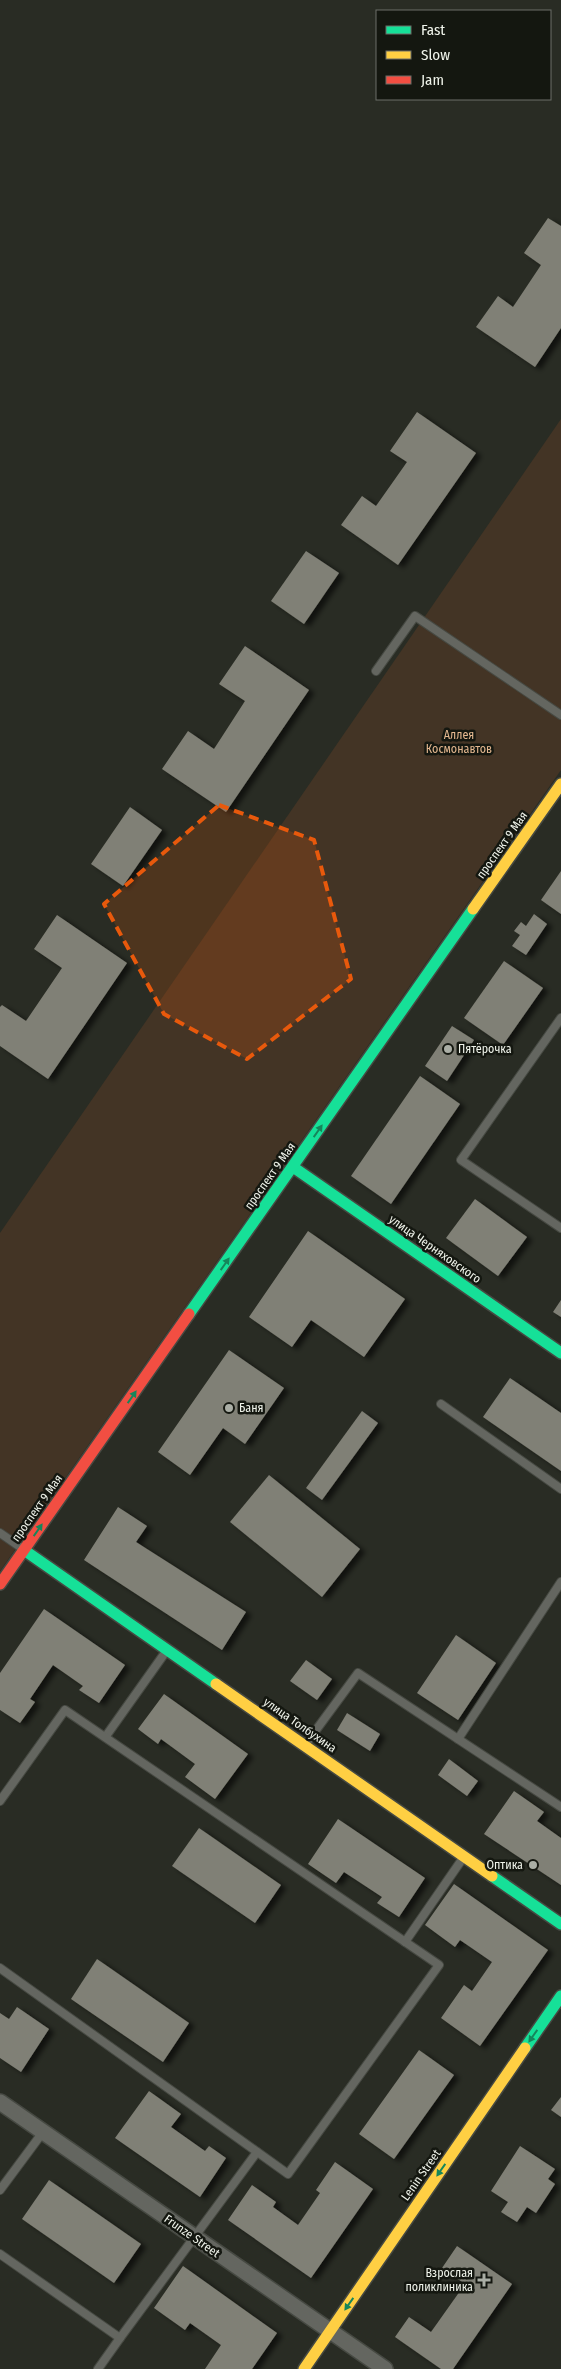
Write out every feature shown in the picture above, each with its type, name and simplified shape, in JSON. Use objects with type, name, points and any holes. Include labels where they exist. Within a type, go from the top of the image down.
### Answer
[{"type":"street","name":"проспект 9 Мая","points":[[0,1584],[561,784]]},
{"type":"street","name":"улица Черняховского","points":[[292,1168],[561,1354]]},
{"type":"street","name":"улица Толбухина","points":[[24,1550],[561,1924]]},
{"type":"street","name":"Lenin Street","points":[[304,2369],[561,1996]]},
{"type":"street","name":"Frunze Street","points":[[0,2102],[385,2369]]},
{"type":"lane","points":[[376,671],[415,616],[561,716]]},
{"type":"lane","points":[[561,1018],[462,1160],[561,1228]]},
{"type":"lane","points":[[441,1404],[561,1488]]},
{"type":"lane","points":[[0,1533],[24,1550]]},
{"type":"lane","points":[[458,1739],[561,1582]]},
{"type":"lane","points":[[106,1736],[167,1650]]},
{"type":"lane","points":[[305,1745],[358,1673],[561,1807]]},
{"type":"lane","points":[[0,1801],[65,1710],[106,1736],[439,1965],[288,2174],[0,1968]]},
{"type":"lane","points":[[405,1942],[465,1856]]},
{"type":"lane","points":[[0,2190],[42,2132]]},
{"type":"lane","points":[[98,2369],[257,2152]]},
{"type":"lane","points":[[0,2254],[120,2338]]},
{"type":"highlighted area","points":[[219,805],[314,840],[351,979],[247,1059],[164,1014],[104,904]]},
{"type":"green space","name":"Аллея Космонавтов","points":[[561,419],[561,770],[0,1571],[0,1233]]},
{"type":"building","points":[[548,218],[561,226],[561,328],[535,367],[476,327],[498,296],[513,307],[541,265],[524,253]]},
{"type":"building","points":[[417,412],[476,453],[398,565],[341,525],[362,496],[376,506],[407,462],[390,451]]},
{"type":"building","points":[[306,551],[339,573],[304,624],[271,601]]},
{"type":"building","points":[[245,646],[309,690],[226,812],[162,769],[188,731],[214,749],[245,701],[219,684]]},
{"type":"building","points":[[130,807],[162,830],[123,886],[91,864]]},
{"type":"building","points":[[561,871],[561,914],[541,900]]},
{"type":"building","points":[[534,914],[547,924],[526,955],[512,946],[520,935],[514,931],[521,922],[526,926]]},
{"type":"building","points":[[57,915],[127,963],[48,1079],[0,1046],[0,1007],[2,1005],[26,1021],[62,968],[34,949]]},
{"type":"building","points":[[504,961],[543,988],[503,1045],[464,1018]]},
{"type":"building","points":[[452,1026],[474,1040],[447,1081],[425,1066]]},
{"type":"building","points":[[420,1076],[460,1104],[391,1204],[351,1176]]},
{"type":"building","points":[[475,1199],[527,1237],[498,1276],[446,1238]]},
{"type":"building","points":[[308,1231],[405,1299],[364,1357],[311,1320],[292,1347],[249,1317]]},
{"type":"building","points":[[561,1300],[561,1317],[553,1312]]},
{"type":"building","name":"Баня","points":[[229,1350],[284,1388],[245,1444],[223,1428],[190,1475],[158,1452]]},
{"type":"building","points":[[510,1378],[561,1413],[561,1471],[483,1417]]},
{"type":"building","points":[[362,1411],[378,1423],[322,1500],[306,1488]]},
{"type":"building","points":[[269,1475],[360,1549],[322,1597],[230,1522]]},
{"type":"building","points":[[118,1507],[147,1526],[136,1542],[246,1612],[222,1650],[84,1560]]},
{"type":"building","points":[[44,1609],[125,1665],[99,1703],[79,1690],[83,1686],[53,1665],[30,1699],[35,1702],[20,1723],[0,1710],[0,1673]]},
{"type":"building","points":[[456,1635],[496,1663],[458,1720],[417,1693]]},
{"type":"building","points":[[306,1660],[332,1679],[317,1700],[290,1681]]},
{"type":"building","points":[[164,1694],[248,1754],[215,1799],[185,1777],[195,1764],[161,1739],[158,1744],[138,1729]]},
{"type":"building","points":[[347,1713],[380,1734],[370,1751],[337,1730]]},
{"type":"building","points":[[449,1759],[478,1781],[467,1796],[438,1775]]},
{"type":"building","points":[[514,1791],[544,1812],[537,1821],[561,1838],[561,1885],[484,1834]]},
{"type":"building","points":[[338,1819],[425,1878],[399,1917],[377,1903],[382,1897],[344,1872],[336,1883],[308,1864]]},
{"type":"building","points":[[199,1828],[281,1885],[255,1923],[172,1866]]},
{"type":"building","points":[[454,1884],[548,1950],[480,2046],[441,2018],[464,1985],[472,1991],[492,1962],[460,1940],[455,1947],[425,1925]]},
{"type":"building","points":[[97,1959],[189,2023],[163,2062],[71,1999]]},
{"type":"building","points":[[17,2007],[49,2029],[21,2072],[0,2058],[0,2013],[9,2019]]},
{"type":"building","points":[[419,2050],[454,2075],[394,2159],[359,2134]]},
{"type":"building","points":[[149,2091],[181,2114],[171,2127],[205,2151],[209,2146],[226,2158],[200,2197],[115,2138]]},
{"type":"building","points":[[561,2097],[561,2117],[551,2110]]},
{"type":"building","points":[[520,2146],[555,2169],[548,2179],[555,2184],[536,2213],[527,2207],[517,2222],[501,2212],[508,2202],[491,2191]]},
{"type":"building","points":[[335,2162],[373,2189],[311,2278],[228,2220],[252,2185],[276,2202],[273,2207],[298,2225],[320,2193],[316,2190]]},
{"type":"building","points":[[49,2180],[141,2244],[114,2283],[22,2219]]},
{"type":"building","points":[[457,2246],[512,2284],[453,2369],[441,2369],[395,2337],[409,2317],[431,2332],[465,2284],[442,2268]]},
{"type":"building","points":[[183,2266],[277,2333],[252,2369],[205,2369],[221,2345],[190,2323],[185,2330],[154,2308]]},
{"type":"traffic: fast","points":[[189,1314],[473,909]]},
{"type":"traffic: fast","points":[[293,1167],[561,1353]]},
{"type":"traffic: fast","points":[[24,1550],[216,1684]]},
{"type":"traffic: fast","points":[[492,1876],[561,1924]]},
{"type":"traffic: fast","points":[[525,2048],[561,1996]]},
{"type":"traffic: slow","points":[[473,909],[561,784]]},
{"type":"traffic: slow","points":[[216,1684],[492,1876]]},
{"type":"traffic: slow","points":[[304,2369],[525,2048]]},
{"type":"traffic: jam","points":[[0,1584],[189,1314]]},
{"type":"place","name":"Пятёрочка","points":[[448,1049]]},
{"type":"place","name":"Баня","points":[[229,1408]]},
{"type":"place","name":"Оптика","points":[[533,1865]]},
{"type":"place","name":"Взрослая поликлиника","points":[[484,2280]]}]
